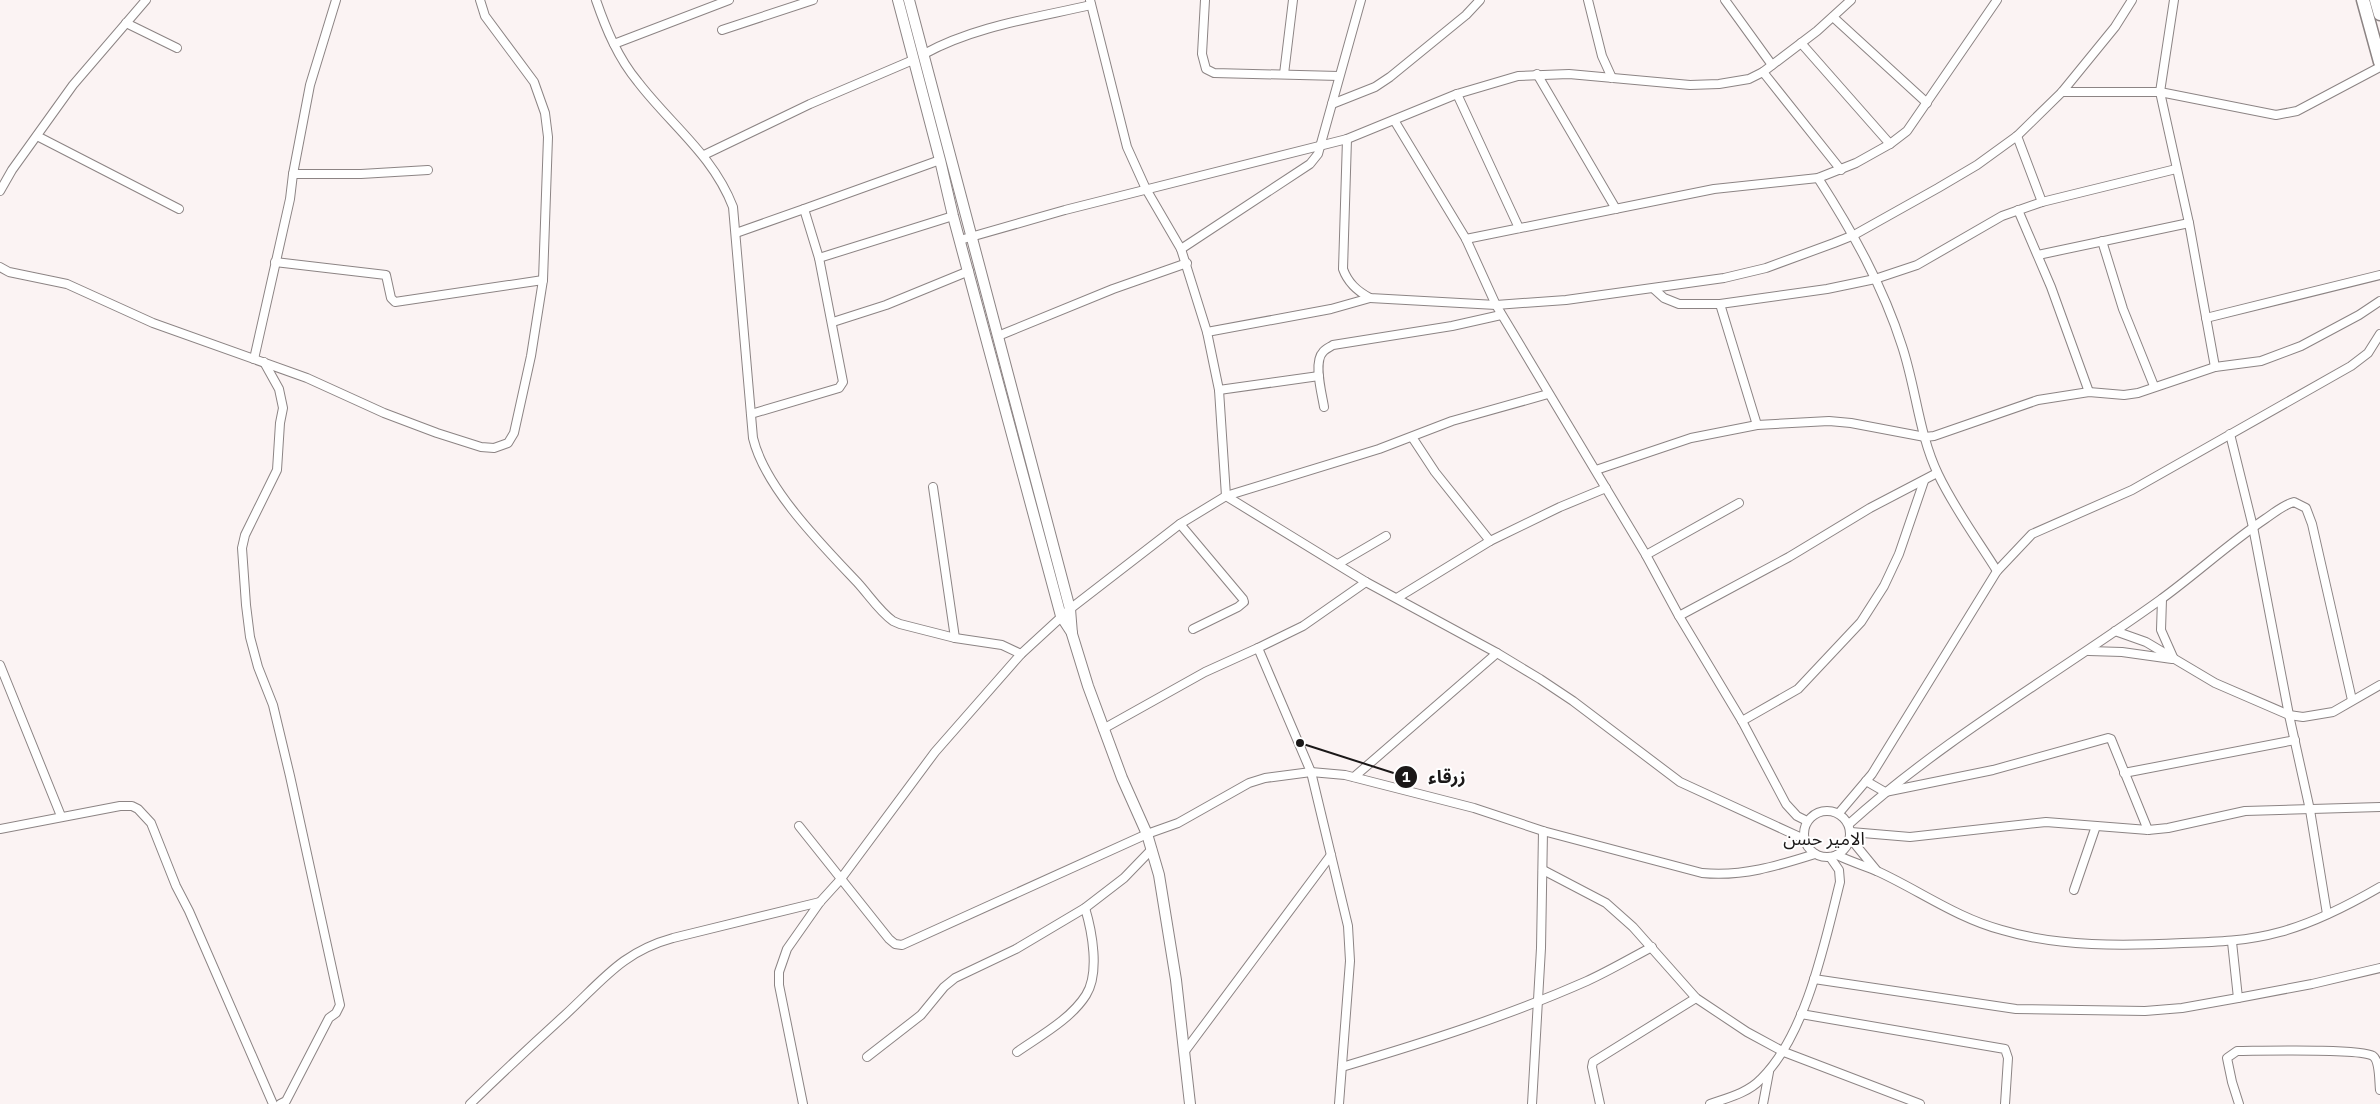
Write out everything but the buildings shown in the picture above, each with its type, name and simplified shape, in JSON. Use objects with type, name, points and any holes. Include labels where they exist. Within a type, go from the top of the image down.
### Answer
[{"type":"main road","points":[[2363,0],[2380,62]]},
{"type":"main road","points":[[2376,0],[2380,14]]},
{"type":"street","points":[[0,191],[12,170],[73,86],[146,0]]},
{"type":"street","points":[[254,359],[290,199],[310,85],[336,0]]},
{"type":"street","points":[[0,267],[9,272],[67,284],[153,323],[307,378],[384,413],[437,433],[481,447],[503,446],[508,443],[514,433],[531,356],[543,280],[548,137],[545,113],[534,82],[485,16],[480,0]]},
{"type":"street","points":[[596,0],[614,44],[636,81],[704,155],[726,188],[733,207],[750,414],[758,454],[774,485],[883,612],[900,624],[956,638],[1002,645],[1020,654]]},
{"type":"street","points":[[614,44],[729,0]]},
{"type":"street","points":[[722,30],[813,0]]},
{"type":"street","points":[[898,0],[953,216],[1061,616],[1072,634],[1103,729],[1147,834],[1159,875],[1185,1050],[1190,1104]]},
{"type":"street","points":[[910,0],[1070,609],[1072,634]]},
{"type":"street","points":[[1205,0],[1202,54],[1206,70],[1214,73],[1338,76]]},
{"type":"street","points":[[1284,74],[1293,0]]},
{"type":"street","points":[[1181,249],[1310,164],[1322,144],[1338,76],[1361,0]]},
{"type":"street","points":[[1332,104],[1375,87],[1390,77],[1466,15],[1480,0]]},
{"type":"street","points":[[1588,0],[1602,56],[1612,78]]},
{"type":"street","points":[[1725,0],[1772,65]]},
{"type":"street","points":[[960,240],[1146,189],[1347,139],[1457,94],[1518,76],[1569,74],[1690,85],[1736,82],[1749,79],[1763,72],[1801,43],[1851,0]]},
{"type":"street","points":[[1466,239],[1714,189],[1818,178],[1840,170],[1890,144],[1907,131],[1997,0]]},
{"type":"street","points":[[1207,332],[1331,309],[1370,298],[1496,305],[1566,300],[1724,278],[1766,268],[1854,235],[1977,165],[2017,136],[2062,92],[2115,28],[2131,0]]},
{"type":"street","points":[[2174,0],[2160,92],[2188,223],[2215,367]]},
{"type":"street","points":[[704,155],[810,104],[913,60],[944,43],[969,34],[1090,3],[1121,129],[1134,165],[1187,263],[1207,332],[1219,390],[1226,496]]},
{"type":"street","points":[[1833,17],[1927,103]]},
{"type":"street","points":[[126,23],[177,48]]},
{"type":"street","points":[[1801,43],[1890,144]]},
{"type":"street","points":[[2062,92],[2160,92],[2265,114],[2284,114],[2297,111],[2380,67]]},
{"type":"street","points":[[1763,72],[1840,170]]},
{"type":"street","points":[[1537,74],[1616,209]]},
{"type":"street","points":[[1457,94],[1518,228]]},
{"type":"street","points":[[1394,120],[1466,239],[1496,305],[1646,555],[1679,616],[1742,721],[1786,804],[1797,816],[1807,821]]},
{"type":"street","points":[[37,136],[179,209]]},
{"type":"street","points":[[2017,136],[2042,202]]},
{"type":"street","points":[[1347,139],[1343,269],[1346,279],[1370,298]]},
{"type":"street","points":[[736,232],[940,160]]},
{"type":"street","points":[[1654,289],[1664,298],[1679,304],[1720,304],[1827,289],[1875,279],[1917,265],[2002,216],[2018,210],[2042,202],[2176,169]]},
{"type":"street","points":[[293,174],[361,174],[428,170]]},
{"type":"street","points":[[1818,178],[1854,235],[1891,314],[1903,348],[1925,437],[1937,473],[1997,571]]},
{"type":"street","points":[[750,414],[842,386],[844,382],[819,258],[804,209]]},
{"type":"street","points":[[2018,210],[2038,255],[2089,392]]},
{"type":"street","points":[[819,258],[953,216]]},
{"type":"street","points":[[2038,255],[2188,223]]},
{"type":"street","points":[[2102,241],[2123,309],[2154,386]]},
{"type":"street","points":[[275,262],[386,275],[391,298],[395,302],[402,303],[543,280]]},
{"type":"street","points":[[998,336],[1113,289],[1187,263]]},
{"type":"street","points":[[833,322],[886,305],[969,271]]},
{"type":"street","points":[[2206,318],[2380,275]]},
{"type":"street","points":[[1596,470],[1691,438],[1757,425],[1829,421],[1851,423],[1925,437],[1944,434],[2038,400],[2089,392],[2124,395],[2138,393],[2154,386],[2215,367],[2261,361],[2285,352],[2359,316],[2380,301]]},
{"type":"street","points":[[1720,304],[1757,425]]},
{"type":"street","points":[[1324,407],[1319,376],[1319,359],[1323,352],[1333,345],[1452,326],[1502,315]]},
{"type":"street","points":[[1839,813],[1866,781],[1997,571],[2032,534],[2132,490],[2351,366],[2368,353],[2380,334]]},
{"type":"street","points":[[264,362],[278,389],[283,408],[280,423],[277,470],[245,536],[242,548],[246,605],[250,636],[258,666],[273,705],[340,1005],[336,1013],[329,1018],[286,1101],[280,1104]]},
{"type":"street","points":[[1219,390],[1319,376]]},
{"type":"street","points":[[803,1104],[779,985],[779,972],[787,949],[820,902],[840,880],[941,745],[1020,654],[1061,616],[1180,524],[1226,496],[1412,437],[1452,422],[1548,394]]},
{"type":"street","points":[[2230,434],[2253,527],[2289,715],[2310,810],[2327,914]]},
{"type":"street","points":[[1412,437],[1435,472],[1490,541]]},
{"type":"street","points":[[1679,616],[1789,557],[1870,508],[1937,473]]},
{"type":"street","points":[[1742,721],[1798,689],[1861,622],[1884,586],[1899,554],[1924,481]]},
{"type":"street","points":[[933,487],[956,638]]},
{"type":"street","points":[[1397,598],[1490,541],[1560,507],[1606,488]]},
{"type":"street","points":[[1226,496],[1366,582],[1497,653],[1573,701],[1655,766],[1680,782],[1804,839]]},
{"type":"street","points":[[1646,555],[1739,503]]},
{"type":"street","points":[[1849,824],[1885,792],[1989,717],[2089,651],[2162,599],[2253,527],[2289,504],[2298,503],[2306,508],[2317,544],[2352,700]]},
{"type":"street","points":[[1180,524],[1242,596],[1244,602],[1238,607],[1194,629]]},
{"type":"street","points":[[1338,564],[1386,536]]},
{"type":"street","points":[[1103,729],[1205,672],[1299,629],[1366,582]]},
{"type":"street","points":[[2162,599],[2161,630],[2174,659]]},
{"type":"street","points":[[2115,632],[2146,642],[2215,683],[2289,715],[2304,717],[2333,712],[2380,685]]},
{"type":"street","points":[[1258,648],[1311,772],[1348,926],[1350,961],[1339,1104]]},
{"type":"street","points":[[2089,651],[2122,652],[2174,659]]},
{"type":"street","points":[[1354,777],[1497,653]]},
{"type":"street","points":[[0,665],[61,816]]},
{"type":"street","points":[[1866,781],[1885,792],[1992,770],[2105,738],[2111,739],[2148,830]]},
{"type":"street","points":[[2124,773],[2295,740]]},
{"type":"street","points":[[799,826],[889,940],[895,944],[902,945],[1147,834],[1185,819],[1249,783],[1265,778],[1311,772],[1354,777],[1474,808],[1543,830],[1702,873],[1722,875],[1768,868],[1815,854],[1833,856],[1877,871],[1948,909],[2003,931],[2035,937],[2105,944],[2232,942],[2282,932],[2327,914],[2380,887]]},
{"type":"street","points":[[0,829],[61,816],[132,806],[141,811],[151,823],[176,886],[189,911],[273,1104]]},
{"type":"street","points":[[1851,835],[1910,837],[2046,822],[2148,830],[2168,828],[2246,811],[2380,807]]},
{"type":"street","points":[[1815,854],[1808,848],[1804,839],[1804,826],[1818,812],[1825,810],[1839,813],[1849,824],[1851,835],[1877,871]]},
{"type":"street","points":[[2074,890],[2096,826]]},
{"type":"street","points":[[1532,1104],[1539,1000],[1544,870],[1543,830]]},
{"type":"street","points":[[1833,856],[1848,845],[1851,835]]},
{"type":"street","points":[[867,1057],[920,1014],[938,993],[955,978],[1016,949],[1084,908],[1124,878],[1152,849]]},
{"type":"street","points":[[1185,1050],[1330,855]]},
{"type":"street","points":[[1710,1104],[1750,1088],[1761,1080],[1784,1052],[1814,979],[1840,882],[1839,870],[1833,856]]},
{"type":"street","points":[[1544,870],[1606,903],[1652,947],[1696,998],[1747,1032],[1784,1052],[1920,1104]]},
{"type":"street","points":[[470,1104],[607,974],[638,951],[651,944],[673,938],[820,902]]},
{"type":"street","points":[[1017,1052],[1066,1017],[1078,1006],[1088,992],[1093,963],[1092,931],[1084,908]]},
{"type":"street","points":[[2232,942],[2238,998]]},
{"type":"street","points":[[1342,1066],[1425,1042],[1539,1000],[1589,980],[1652,947]]},
{"type":"street","points":[[1814,979],[1964,1003],[2016,1009],[2146,1011],[2182,1008],[2238,998],[2312,984],[2380,968]]},
{"type":"street","points":[[1600,1104],[1592,1067],[1593,1062],[1696,998]]},
{"type":"street","points":[[1801,1014],[2004,1049],[2008,1058],[2005,1104]]},
{"type":"street","points":[[2240,1104],[2232,1082],[2227,1058],[2237,1051],[2331,1051],[2370,1055],[2376,1060],[2380,1090]]},
{"type":"street","points":[[1763,1104],[1770,1070]]},
{"type":"place","name":"زرقاء","points":[[1300,743]]},
{"type":"district","name":"الامير حسن","points":[[1824,839]]}]
